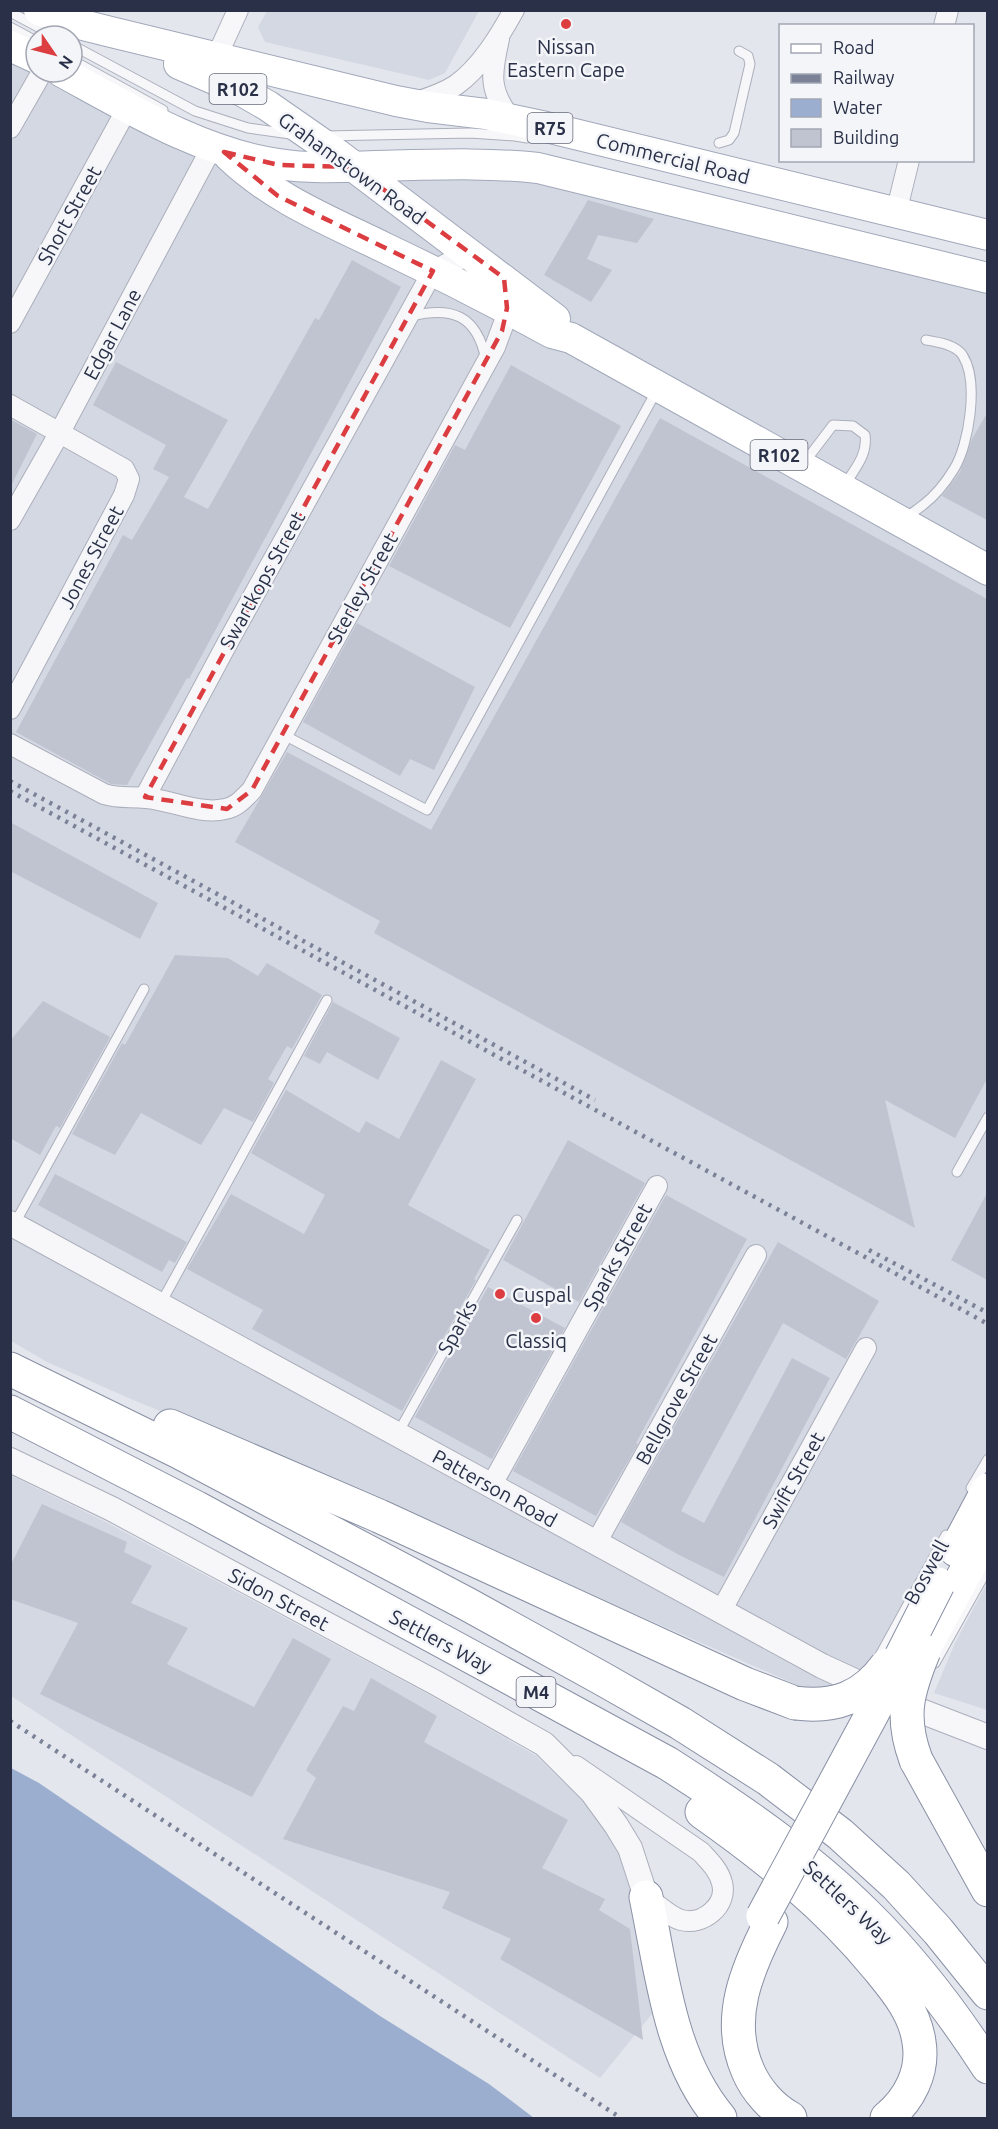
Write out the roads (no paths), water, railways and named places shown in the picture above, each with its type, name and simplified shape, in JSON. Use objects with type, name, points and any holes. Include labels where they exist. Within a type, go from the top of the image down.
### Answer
[{"type":"highway","points":[[10,1364],[40,1365],[150,1419],[192,1434],[390,1521],[746,1684],[795,1702],[814,1705],[835,1703],[867,1687],[894,1656],[938,1584]]},
{"type":"highway","name":"M4","points":[[10,1369],[177,1451],[468,1604],[680,1723],[768,1779],[840,1834],[896,1885],[938,1931],[987,1994]]},
{"type":"highway","name":"Settlers Way","points":[[10,1412],[207,1514],[667,1763],[753,1820],[822,1874],[867,1914],[951,2013],[987,2067]]},
{"type":"highway","points":[[790,2118],[773,2105],[752,2081],[740,2049],[737,2031],[738,2014],[745,1979],[767,1919],[938,1584],[976,1495]]},
{"type":"highway","points":[[768,2118],[735,2072],[726,2034],[733,1981],[748,1943],[767,1919],[868,1742],[930,1655],[987,1531]]},
{"type":"highway","points":[[930,1655],[914,1674],[906,1702],[909,1742],[916,1760],[987,1890]]},
{"type":"highway","points":[[667,1763],[685,1796],[696,1808],[770,1862],[839,1924],[882,1973],[910,2013],[919,2043],[917,2075],[905,2100],[887,2118]]},
{"type":"highway","points":[[646,1897],[664,1985],[683,2056],[694,2081],[720,2118]]},
{"type":"main road","name":"R102","points":[[39,10],[111,33]]},
{"type":"main road","name":"Commercial Road","points":[[111,33],[412,104],[486,114],[523,130],[987,235]]},
{"type":"main road","name":"Grahamstown Road","points":[[111,33],[242,91],[268,106],[504,278],[557,320],[571,338]]},
{"type":"main road","points":[[10,46],[24,52]]},
{"type":"main road","name":"R102","points":[[84,84],[218,150]]},
{"type":"main road","name":"Grahamstown Road","points":[[218,150],[278,196],[434,271],[552,333],[571,338],[987,570]]},
{"type":"main road","name":"R75","points":[[218,150],[279,165],[334,153],[538,168],[987,278]]},
{"type":"street","points":[[216,58],[238,10]]},
{"type":"street","points":[[412,104],[455,86],[467,75],[500,36],[514,10]]},
{"type":"street","points":[[500,36],[494,61],[495,95],[501,106],[523,130]]},
{"type":"street","points":[[10,128],[35,84]]},
{"type":"street","name":"Short Street","points":[[10,323],[128,107]]},
{"type":"street","name":"Edgar Lane","points":[[10,520],[218,150]]},
{"type":"street","points":[[896,213],[909,162]]},
{"type":"street","points":[[434,271],[452,261],[472,256]]},
{"type":"street","name":"Swartkops Street","points":[[145,798],[228,640],[434,271]]},
{"type":"street","name":"Sterley Street","points":[[145,798],[212,810],[226,809],[242,800],[252,790],[502,331],[507,308],[504,278]]},
{"type":"street","name":"Jones Street","points":[[10,405],[60,432],[128,474],[128,485],[10,709]]},
{"type":"street","points":[[10,744],[104,794],[116,798],[145,798]]},
{"type":"street","name":"Sparks Street","points":[[491,1486],[657,1185]]},
{"type":"street","name":"Patterson Road","points":[[12,1224],[822,1666],[864,1685],[917,1698],[987,1737]]},
{"type":"street","name":"Bellgrove Street","points":[[596,1543],[756,1255]]},
{"type":"street","name":"Swift Street","points":[[721,1611],[866,1348]]},
{"type":"street","name":"Sidon Street","points":[[10,1460],[112,1509],[436,1683],[544,1744],[700,1852],[715,1868],[722,1882],[723,1894],[718,1906],[704,1918],[695,1921],[678,1919],[646,1897],[630,1848],[616,1825],[602,1809],[592,1792],[544,1744]]},
{"type":"lane","points":[[10,12],[32,24]]},
{"type":"lane","points":[[10,27],[24,35]]},
{"type":"lane","points":[[84,51],[195,111],[334,153],[470,133],[515,136],[523,130]]},
{"type":"lane","points":[[719,143],[729,140],[734,133],[750,64],[748,56],[739,51]]},
{"type":"lane","points":[[84,67],[177,117]]},
{"type":"lane","points":[[408,316],[443,311],[463,318],[478,336],[486,363]]},
{"type":"lane","points":[[902,523],[930,499],[953,470],[964,450],[971,405],[971,384],[963,356],[957,349],[936,341],[926,340]]},
{"type":"lane","points":[[282,734],[427,810],[658,388]]},
{"type":"lane","points":[[801,467],[833,425],[853,426],[865,435],[866,445],[864,454],[841,489]]},
{"type":"lane","points":[[12,1224],[144,989]]},
{"type":"lane","points":[[160,1305],[327,1000]]},
{"type":"lane","points":[[957,1173],[987,1117]]},
{"type":"lane","name":"Sparks","points":[[398,1434],[517,1220]]},
{"type":"lane","points":[[976,1495],[987,1459]]},
{"type":"lane","name":"Boswell","points":[[864,1685],[948,1531]]},
{"type":"lane","points":[[930,1655],[987,1568]]},
{"type":"water","points":[[11,1768],[39,1783],[380,2016],[489,2084],[534,2118],[11,2118]]},
{"type":"railway","points":[[10,781],[595,1100]]},
{"type":"railway","points":[[10,791],[988,1324]]},
{"type":"railway","points":[[869,1250],[988,1313]]},
{"type":"railway","points":[[10,1721],[621,2118]]},
{"type":"place","name":"Nissan Eastern Cape","points":[[566,24]]},
{"type":"place","name":"Cuspal","points":[[500,1294]]},
{"type":"place","name":"Classiq","points":[[536,1318]]}]
